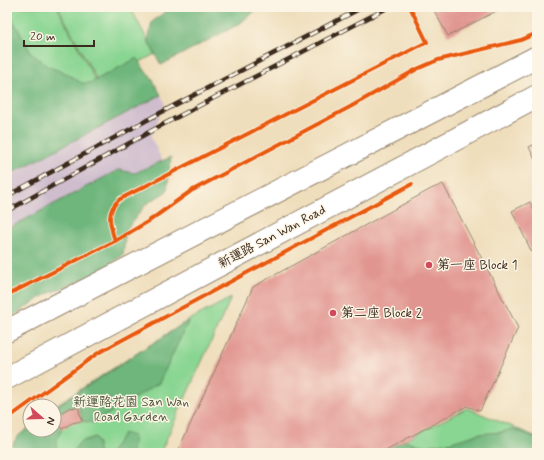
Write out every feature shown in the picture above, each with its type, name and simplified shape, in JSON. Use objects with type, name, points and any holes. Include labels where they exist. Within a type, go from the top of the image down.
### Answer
[{"type":"street","points":[[7,331],[537,57]]},
{"type":"street","name":"新運路 San Wan Road","points":[[7,378],[537,96]]},
{"type":"shaded area","points":[[161,95],[165,103],[151,137],[163,162],[135,173],[118,170],[7,229],[7,169],[12,167],[15,172]]},
{"type":"green space","points":[[7,7],[57,7],[98,85],[42,115],[7,49]]},
{"type":"green space","points":[[58,7],[130,7],[155,54],[99,84]]},
{"type":"green space","points":[[171,7],[260,7],[239,24],[161,65],[148,40],[152,22]]},
{"type":"green space","points":[[7,9],[31,53],[47,66],[68,74],[81,83],[90,83],[137,58],[146,72],[150,75],[161,95],[14,172],[12,167],[7,169]]},
{"type":"green space","points":[[171,157],[167,191],[146,204],[126,230],[123,255],[92,276],[47,294],[7,319],[7,229],[118,170],[135,173]]},
{"type":"green space","name":"新運路花園 San Wan Road Garden","points":[[231,298],[160,453],[13,453],[13,444],[22,433],[22,438],[62,438],[62,401],[189,320]]},
{"type":"green space","points":[[189,320],[159,383],[94,423],[82,421],[78,407],[69,408],[62,413],[62,402]]},
{"type":"green space","points":[[467,408],[537,437],[537,453],[380,453]]},
{"type":"green space","points":[[513,429],[537,438],[537,453],[380,453],[405,440],[425,446],[448,443],[478,434],[502,432]]},
{"type":"green space","points":[[22,433],[22,438],[58,438],[56,444],[58,453],[13,453],[13,444]]},
{"type":"green space","points":[[124,433],[134,436],[132,453],[110,453]]},
{"type":"green space","points":[[95,437],[98,444],[98,453],[75,453],[74,450],[80,442]]},
{"type":"building","points":[[432,7],[504,7],[448,36]]},
{"type":"building","points":[[537,143],[537,164],[529,147]]},
{"type":"building","points":[[443,184],[518,328],[480,411],[467,406],[380,453],[177,453],[253,287],[431,189]]},
{"type":"building","points":[[530,202],[537,216],[537,263],[512,211]]},
{"type":"building","points":[[78,407],[82,421],[72,423],[62,429],[62,412],[69,408]]},
{"type":"railway","points":[[7,196],[173,106],[363,7]]},
{"type":"railway","points":[[7,211],[162,125],[389,7]]},
{"type":"cycle path","points":[[115,241],[110,224],[110,218],[112,208],[120,199],[427,42],[410,7]]},
{"type":"cycle path","points":[[7,295],[115,241],[149,221],[191,191],[350,107],[417,69],[438,60],[521,40],[537,33]]},
{"type":"cycle path","points":[[7,419],[98,353],[412,184]]},
{"type":"place","name":"第一座 Block 1","points":[[429,265]]},
{"type":"place","name":"第二座 Block 2","points":[[333,313]]}]
